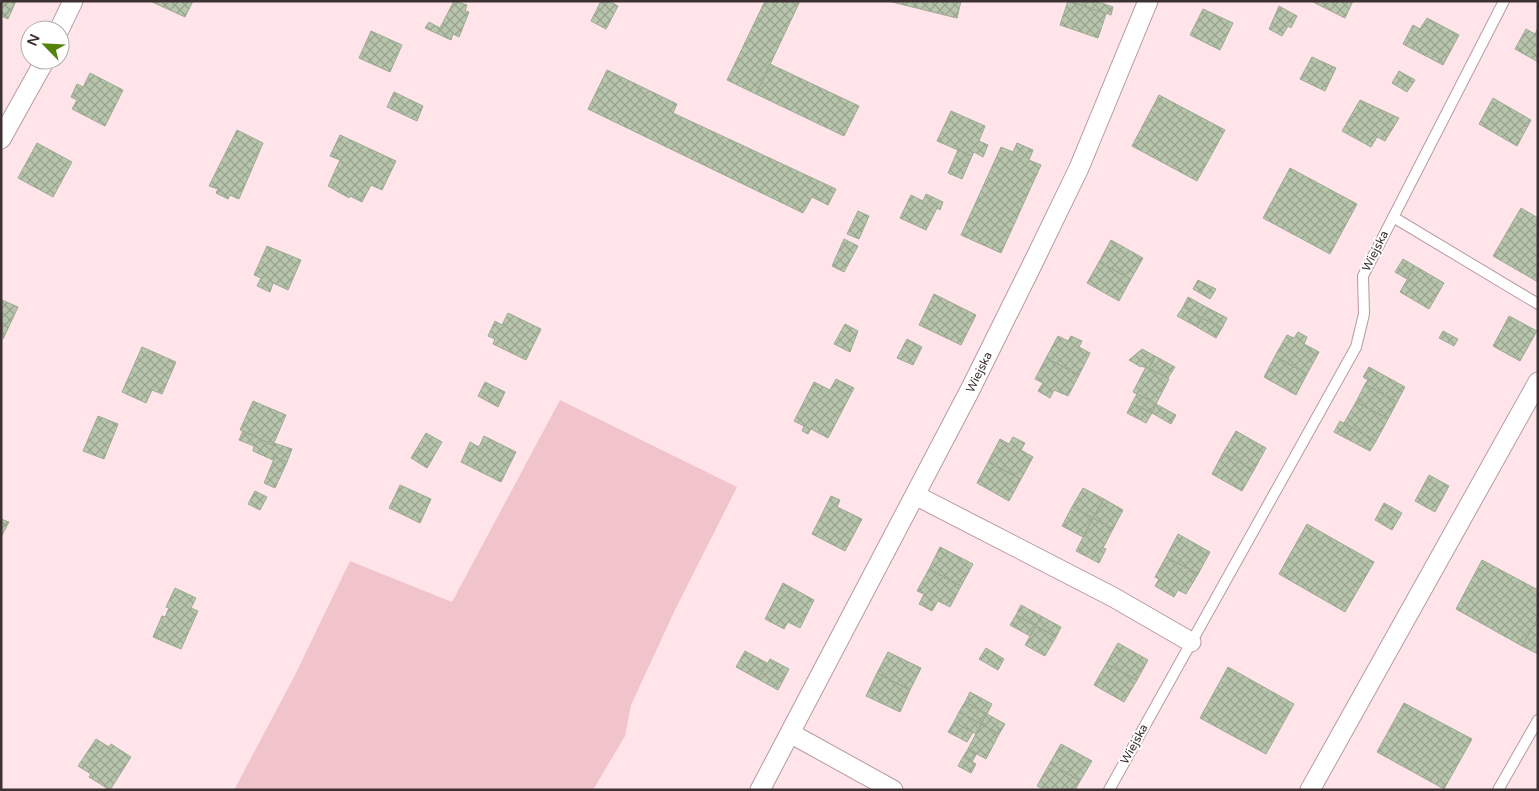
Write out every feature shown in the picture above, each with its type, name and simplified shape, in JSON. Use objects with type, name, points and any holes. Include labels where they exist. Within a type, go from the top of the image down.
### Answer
[{"type":"street","points":[[64,20],[73,1]]},
{"type":"street","name":"Wiejska","points":[[760,790],[970,390],[1076,176],[1148,1]]},
{"type":"street","points":[[1,139],[39,70]]},
{"type":"street","points":[[1310,790],[1538,382]]},
{"type":"street","points":[[915,495],[1113,597],[1191,642]]},
{"type":"street","points":[[790,733],[893,790]]},
{"type":"lane","name":"Wiejska","points":[[1109,790],[1356,347],[1364,314],[1363,276],[1504,1]]},
{"type":"lane","name":"Wiejska","points":[[1393,217],[1538,304]]},
{"type":"lane","points":[[1498,790],[1538,720]]},
{"type":"shaded area","points":[[560,400],[737,487],[675,610],[631,705],[625,736],[593,790],[234,790],[295,675],[350,561],[452,602]]},
{"type":"building","points":[[1,1],[16,1],[8,19],[1,16]]},
{"type":"building","points":[[150,1],[193,1],[185,17]]},
{"type":"building","points":[[454,1],[467,5],[465,11],[469,12],[459,37],[453,34],[451,40],[425,28],[429,22],[440,28]]},
{"type":"building","points":[[601,1],[609,1],[618,6],[606,29],[591,21]]},
{"type":"building","points":[[765,1],[800,1],[756,94],[727,80]]},
{"type":"building","points":[[888,1],[961,1],[957,18]]},
{"type":"building","points":[[1068,1],[1106,14],[1098,38],[1060,25]]},
{"type":"building","points":[[1069,1],[1096,1],[1113,7],[1111,15]]},
{"type":"building","points":[[1311,1],[1353,1],[1345,18]]},
{"type":"building","points":[[1279,6],[1297,16],[1291,28],[1288,26],[1282,36],[1269,29]]},
{"type":"building","points":[[1203,9],[1233,23],[1220,50],[1190,35]]},
{"type":"building","points":[[1427,18],[1459,35],[1443,65],[1403,44],[1413,25],[1420,29]]},
{"type":"building","points":[[1538,28],[1538,62],[1515,49],[1526,29],[1535,34]]},
{"type":"building","points":[[371,31],[402,45],[390,72],[359,58]]},
{"type":"building","points":[[1312,57],[1336,68],[1325,91],[1300,79]]},
{"type":"building","points":[[770,64],[859,106],[844,136],[756,94]]},
{"type":"building","points":[[607,70],[677,104],[673,113],[836,189],[828,205],[812,197],[803,213],[588,109]]},
{"type":"building","points":[[1399,71],[1415,80],[1407,92],[1392,83]]},
{"type":"building","points":[[90,73],[123,90],[105,126],[72,109],[77,100],[71,97],[77,84],[83,87]]},
{"type":"building","points":[[394,92],[423,106],[417,121],[387,107]]},
{"type":"building","points":[[1159,95],[1225,130],[1197,181],[1132,146]]},
{"type":"building","points":[[1493,98],[1531,120],[1517,146],[1479,124]]},
{"type":"building","points":[[1360,100],[1399,118],[1385,141],[1377,137],[1371,147],[1342,131]]},
{"type":"building","points":[[951,111],[985,126],[979,141],[988,145],[983,157],[974,152],[972,156],[937,141]]},
{"type":"building","points":[[237,130],[263,143],[239,199],[230,195],[228,199],[216,193],[218,189],[209,186]]},
{"type":"building","points":[[340,135],[396,161],[382,190],[371,185],[362,202],[350,196],[349,198],[328,186],[340,160],[330,156]]},
{"type":"building","points":[[37,143],[72,162],[53,197],[18,178]]},
{"type":"building","points":[[1017,143],[1033,150],[1029,160],[1041,165],[1001,253],[961,235],[1001,147],[1013,152]]},
{"type":"building","points":[[958,150],[972,156],[962,179],[948,173]]},
{"type":"building","points":[[1290,168],[1357,204],[1330,254],[1263,218]]},
{"type":"building","points":[[926,194],[943,202],[940,210],[937,208],[926,230],[900,218],[911,195],[923,201]]},
{"type":"building","points":[[1521,208],[1538,218],[1538,282],[1493,256]]},
{"type":"building","points":[[858,211],[869,216],[859,239],[847,234]]},
{"type":"building","points":[[844,239],[858,246],[844,272],[832,266]]},
{"type":"building","points":[[1111,240],[1143,258],[1131,279],[1099,262]]},
{"type":"building","points":[[267,246],[301,260],[288,290],[273,283],[270,292],[257,286],[261,278],[254,275]]},
{"type":"building","points":[[1403,259],[1415,266],[1407,279],[1395,272]]},
{"type":"building","points":[[1099,262],[1131,279],[1119,301],[1087,283]]},
{"type":"building","points":[[1415,266],[1444,283],[1429,309],[1400,292]]},
{"type":"building","points":[[1198,280],[1216,289],[1210,299],[1193,289]]},
{"type":"building","points":[[934,294],[976,315],[961,345],[919,325]]},
{"type":"building","points":[[1,297],[2,300],[18,307],[3,339]]},
{"type":"building","points":[[1188,297],[1208,308],[1202,318],[1183,307]]},
{"type":"building","points":[[1183,307],[1202,318],[1197,327],[1177,316]]},
{"type":"building","points":[[1208,308],[1227,318],[1222,328],[1202,318]]},
{"type":"building","points":[[508,313],[541,329],[526,360],[493,344],[495,339],[488,336],[495,321],[502,325]]},
{"type":"building","points":[[1509,316],[1537,331],[1520,361],[1493,346]]},
{"type":"building","points":[[1202,318],[1222,328],[1216,338],[1197,327]]},
{"type":"building","points":[[845,324],[858,331],[850,352],[834,344]]},
{"type":"building","points":[[1443,331],[1458,339],[1454,346],[1439,338]]},
{"type":"building","points":[[1298,332],[1307,337],[1304,344],[1319,352],[1307,374],[1275,356],[1287,335],[1294,338]]},
{"type":"building","points":[[1058,336],[1068,341],[1071,336],[1082,341],[1079,347],[1090,353],[1079,375],[1046,358]]},
{"type":"building","points":[[907,339],[922,347],[913,365],[897,358]]},
{"type":"building","points":[[142,347],[176,362],[162,394],[152,390],[146,403],[122,392]]},
{"type":"building","points":[[1142,349],[1155,356],[1149,368],[1139,366],[1129,360]]},
{"type":"building","points":[[1155,356],[1175,367],[1168,378],[1149,368]]},
{"type":"building","points":[[1275,356],[1307,374],[1296,395],[1264,377]]},
{"type":"building","points":[[1046,358],[1079,375],[1068,396],[1054,390],[1050,398],[1038,391],[1043,383],[1035,379]]},
{"type":"building","points":[[1146,367],[1169,379],[1156,404],[1133,392]]},
{"type":"building","points":[[1369,367],[1405,387],[1397,402],[1365,384],[1368,380],[1363,377]]},
{"type":"building","points":[[836,379],[854,388],[828,438],[811,429],[808,434],[802,431],[804,426],[794,421],[814,382],[830,390]]},
{"type":"building","points":[[485,382],[505,392],[498,407],[478,396]]},
{"type":"building","points":[[1365,384],[1397,402],[1388,419],[1356,402]]},
{"type":"building","points":[[1137,394],[1156,404],[1152,413],[1132,403]]},
{"type":"building","points":[[253,401],[286,415],[273,445],[240,430]]},
{"type":"building","points":[[1356,402],[1388,419],[1376,441],[1344,423]]},
{"type":"building","points":[[1132,403],[1152,413],[1146,423],[1127,413]]},
{"type":"building","points":[[1156,404],[1176,415],[1171,424],[1152,413]]},
{"type":"building","points":[[98,416],[118,424],[104,459],[83,451]]},
{"type":"building","points":[[1340,421],[1376,441],[1370,451],[1334,432]]},
{"type":"building","points":[[243,431],[273,445],[274,443],[292,449],[287,462],[275,457],[273,460],[253,451],[254,446],[239,440]]},
{"type":"building","points":[[1236,431],[1266,448],[1254,470],[1223,453]]},
{"type":"building","points":[[426,433],[442,442],[427,468],[411,458]]},
{"type":"building","points":[[484,436],[516,452],[501,482],[461,462],[470,442],[479,447]]},
{"type":"building","points":[[1013,437],[1025,443],[1021,450],[1033,457],[1021,479],[988,462],[1000,439],[1009,444]]},
{"type":"building","points":[[1223,453],[1254,470],[1242,491],[1212,474]]},
{"type":"building","points":[[275,457],[287,462],[275,488],[264,483]]},
{"type":"building","points":[[988,462],[1021,479],[1009,501],[977,483]]},
{"type":"building","points":[[1429,475],[1449,486],[1435,512],[1415,501]]},
{"type":"building","points":[[400,485],[431,499],[420,523],[389,508]]},
{"type":"building","points":[[1083,488],[1104,499],[1093,518],[1072,507]]},
{"type":"building","points":[[255,491],[267,497],[260,510],[248,504]]},
{"type":"building","points":[[831,496],[840,500],[837,507],[862,519],[845,551],[812,534]]},
{"type":"building","points":[[1104,499],[1123,510],[1113,529],[1093,518]]},
{"type":"building","points":[[1384,503],[1402,513],[1392,530],[1375,520]]},
{"type":"building","points":[[1072,507],[1093,518],[1083,537],[1062,526]]},
{"type":"building","points":[[1093,518],[1113,529],[1103,548],[1106,549],[1099,563],[1076,551]]},
{"type":"building","points":[[1,519],[9,522],[1,537]]},
{"type":"building","points":[[1307,524],[1374,562],[1345,612],[1279,574]]},
{"type":"building","points":[[1178,534],[1210,552],[1198,574],[1166,557]]},
{"type":"building","points":[[940,547],[973,564],[961,586],[929,569]]},
{"type":"building","points":[[1166,557],[1198,574],[1186,594],[1178,590],[1174,597],[1155,586],[1159,579],[1155,577]]},
{"type":"building","points":[[1482,560],[1538,590],[1538,618],[1522,646],[1456,609]]},
{"type":"building","points":[[929,569],[961,586],[950,607],[938,601],[932,611],[919,604],[924,594],[917,591]]},
{"type":"building","points":[[783,583],[814,600],[800,628],[788,622],[784,629],[765,619]]},
{"type":"building","points":[[175,588],[196,598],[191,608],[198,611],[181,649],[153,637],[162,616],[165,617],[169,608],[166,607]]},
{"type":"building","points":[[1021,605],[1041,616],[1036,626],[1016,615]]},
{"type":"building","points":[[1016,615],[1036,626],[1030,636],[1010,625]]},
{"type":"building","points":[[1041,616],[1061,627],[1056,637],[1036,626]]},
{"type":"building","points":[[1538,618],[1538,654],[1522,646]]},
{"type":"building","points":[[1036,626],[1056,637],[1045,656],[1025,645]]},
{"type":"building","points":[[1118,643],[1148,660],[1137,680],[1106,664]]},
{"type":"building","points":[[986,648],[1004,659],[998,670],[979,659]]},
{"type":"building","points":[[745,651],[767,663],[758,679],[736,667]]},
{"type":"building","points":[[888,652],[921,668],[910,690],[877,673]]},
{"type":"building","points":[[770,659],[789,669],[778,690],[758,679]]},
{"type":"building","points":[[1106,664],[1137,680],[1124,702],[1094,685]]},
{"type":"building","points":[[1228,667],[1294,704],[1266,754],[1200,718]]},
{"type":"building","points":[[877,673],[910,690],[900,712],[866,696]]},
{"type":"building","points":[[970,692],[992,704],[987,714],[965,702]]},
{"type":"building","points":[[965,702],[987,714],[981,724],[959,712]]},
{"type":"building","points":[[1404,703],[1472,739],[1444,789],[1377,752]]},
{"type":"building","points":[[959,712],[981,724],[976,734],[954,722]]},
{"type":"building","points":[[987,714],[1005,724],[999,734],[981,724]]},
{"type":"building","points":[[954,722],[973,732],[967,742],[948,732]]},
{"type":"building","points":[[981,724],[999,734],[986,759],[968,749]]},
{"type":"building","points":[[96,739],[109,747],[111,744],[131,757],[110,790],[89,777],[91,774],[78,766]]},
{"type":"building","points":[[1061,744],[1092,761],[1080,781],[1050,763]]},
{"type":"building","points":[[968,749],[977,753],[972,762],[963,757]]},
{"type":"building","points":[[963,757],[976,764],[971,773],[958,766]]},
{"type":"building","points":[[1050,763],[1080,781],[1075,790],[1044,790],[1037,786]]}]
